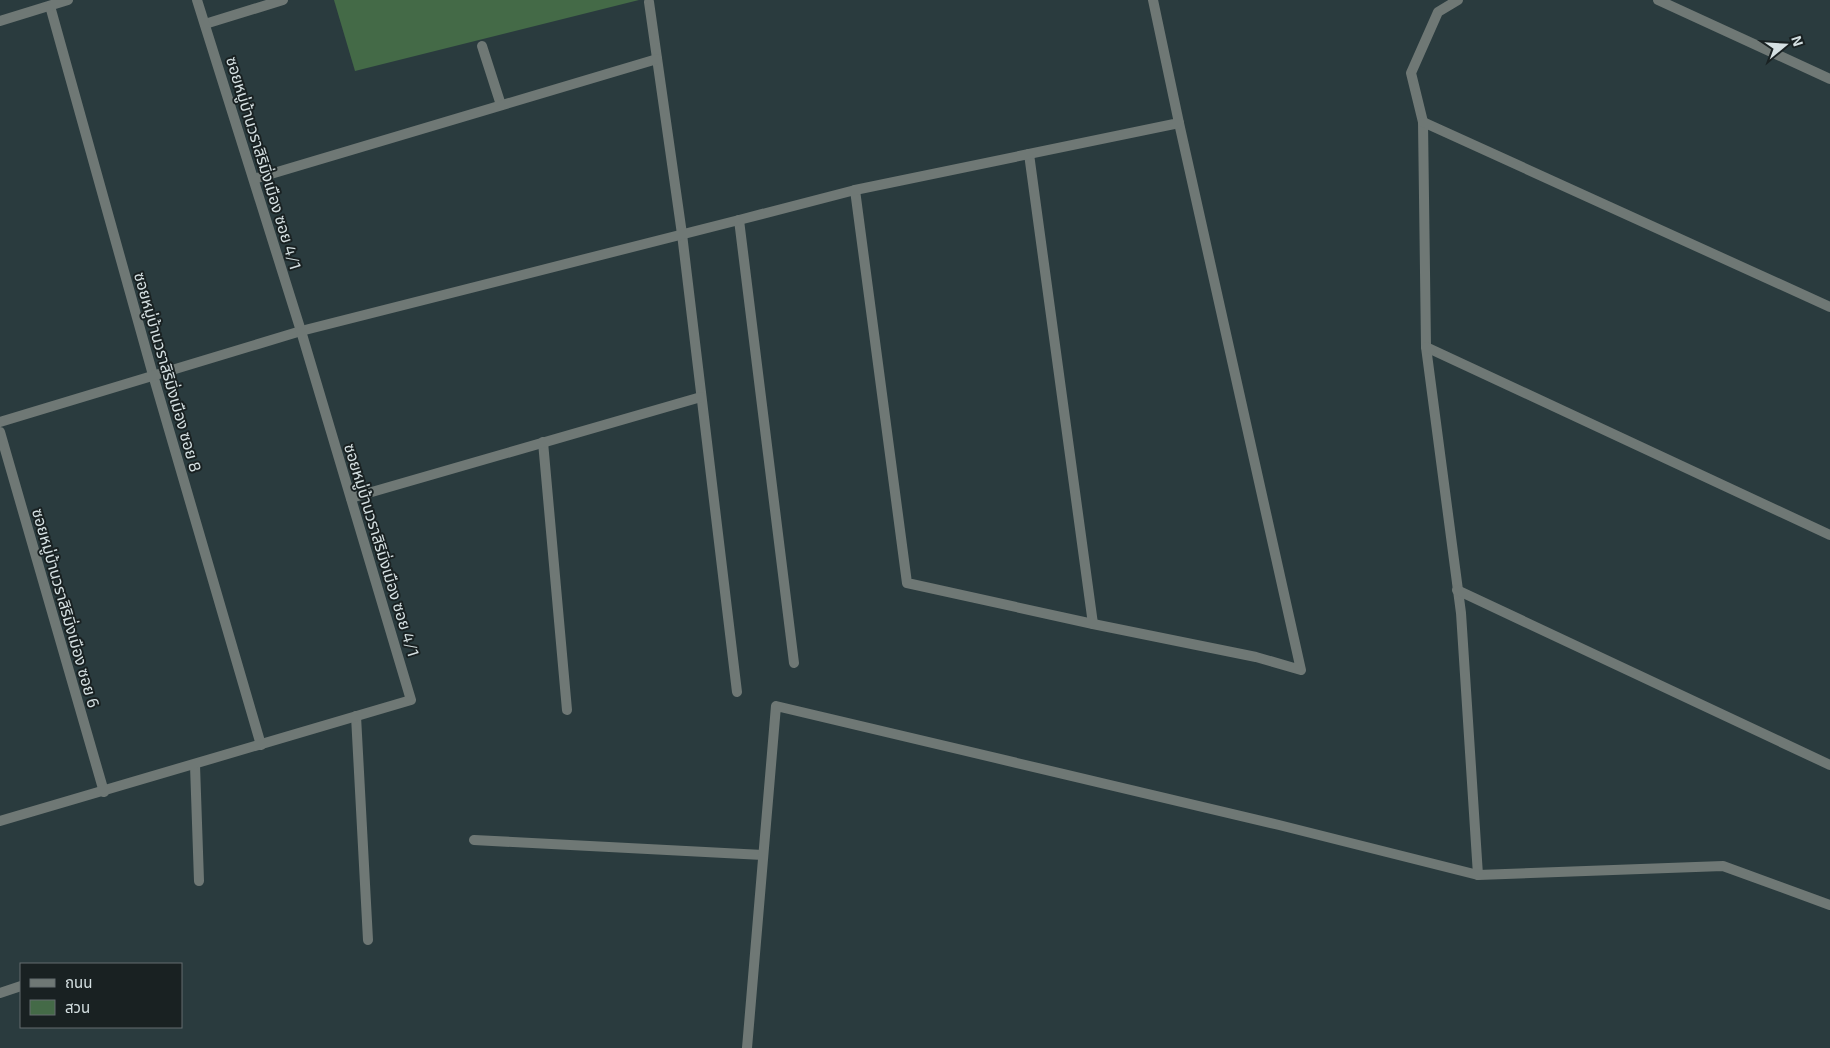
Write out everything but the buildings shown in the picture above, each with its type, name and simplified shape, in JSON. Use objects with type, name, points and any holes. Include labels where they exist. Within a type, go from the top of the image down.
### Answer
[{"type":"street","points":[[0,21],[68,0]]},
{"type":"street","name":"ซอยหมู่บ้านวราสิริมิ่งเมือง ซอย 4/1","points":[[0,821],[104,792],[411,700],[301,331],[197,0]]},
{"type":"street","points":[[205,24],[283,0]]},
{"type":"street","points":[[855,190],[907,583],[1093,624],[1256,657],[1301,670],[1153,0]]},
{"type":"street","points":[[1458,0],[1438,12],[1411,73],[1423,122],[1426,347],[1461,613],[1478,876]]},
{"type":"street","points":[[1658,0],[1830,79]]},
{"type":"street","points":[[649,2],[682,234],[737,692]]},
{"type":"street","name":"ซอยหมู่บ้านวราสิริมิ่งเมือง ซอย 8","points":[[50,6],[153,375],[261,745]]},
{"type":"street","points":[[482,46],[501,105]]},
{"type":"street","points":[[254,179],[657,59]]},
{"type":"street","points":[[1423,122],[1830,307]]},
{"type":"street","points":[[0,422],[301,331],[855,190],[1179,124]]},
{"type":"street","points":[[1030,154],[1093,624]]},
{"type":"street","points":[[739,220],[794,663]]},
{"type":"street","points":[[1426,347],[1830,535]]},
{"type":"street","points":[[351,498],[701,397]]},
{"type":"street","name":"ซอยหมู่บ้านวราสิริมิ่งเมือง ซอย 6","points":[[0,432],[104,792]]},
{"type":"street","points":[[543,442],[567,710]]},
{"type":"street","points":[[1457,590],[1830,765]]},
{"type":"street","points":[[747,1048],[776,706],[1279,825],[1478,876],[1723,866],[1830,905]]},
{"type":"street","points":[[356,716],[368,940]]},
{"type":"street","points":[[195,764],[199,881]]},
{"type":"street","points":[[474,840],[763,855]]},
{"type":"street","points":[[0,993],[20,986]]},
{"type":"green space","points":[[334,0],[639,0],[355,71]]}]
